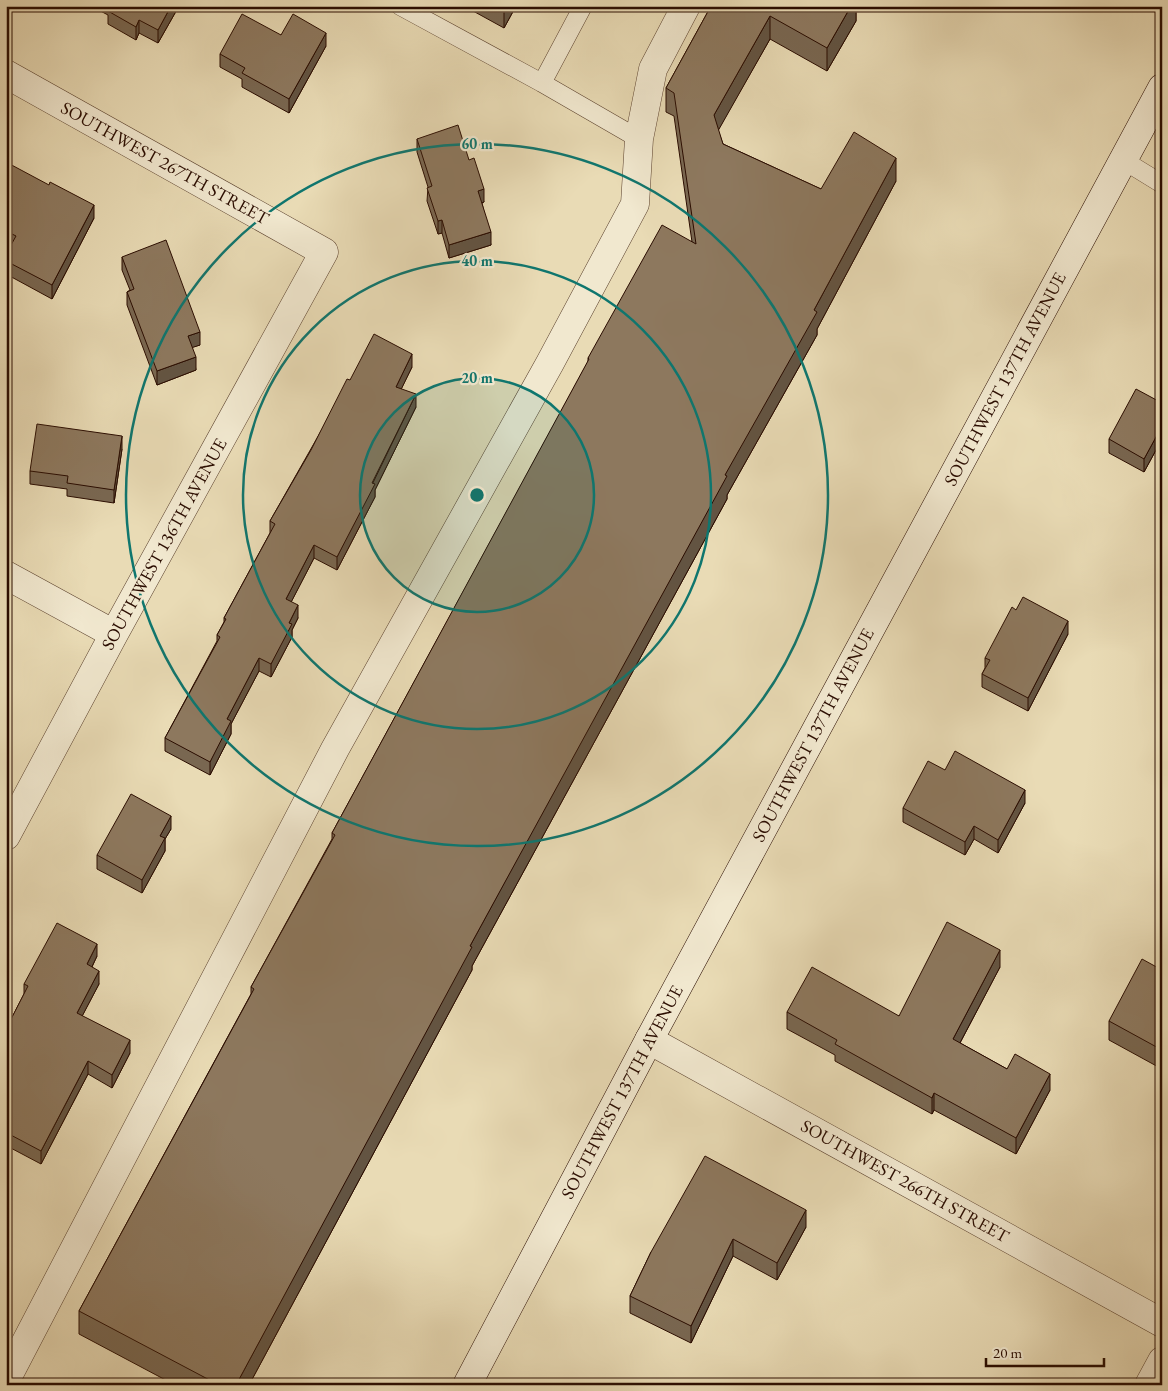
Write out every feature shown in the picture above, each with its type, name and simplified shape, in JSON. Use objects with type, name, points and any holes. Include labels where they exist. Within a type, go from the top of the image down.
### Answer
[{"type":"street","points":[[13,1385],[6,1381],[335,749],[550,363],[635,204],[639,139],[652,69],[686,6]]},
{"type":"street","name":"SOUTHWEST 267TH STREET","points":[[6,74],[324,252]]},
{"type":"street","name":"SOUTHWEST 137TH AVENUE","points":[[467,1385],[649,1040],[1162,88]]},
{"type":"street","name":"SOUTHWEST 136TH AVENUE","points":[[6,836],[114,634],[324,252]]},
{"type":"street","points":[[6,575],[114,634]]},
{"type":"street","name":"SOUTHWEST 266TH STREET","points":[[649,1040],[1162,1322]]},
{"type":"street","points":[[1149,1385],[1162,1361]]},
{"type":"lane","points":[[400,6],[542,83],[639,139]]},
{"type":"lane","points":[[542,83],[583,6]]},
{"type":"lane","points":[[1122,160],[1162,184]]},
{"type":"building","points":[[110,6],[171,6],[158,30],[139,20],[136,27],[108,11]]},
{"type":"building","points":[[711,6],[851,6],[827,48],[770,16],[714,115],[723,144],[821,189],[854,132],[896,158],[814,310],[817,312],[725,475],[727,476],[470,946],[472,947],[236,1385],[219,1385],[79,1311],[254,989],[251,987],[335,835],[332,833],[588,358],[662,225],[696,244],[674,93],[666,88]]},
{"type":"building","points":[[242,14],[281,35],[293,14],[326,33],[289,99],[242,73],[245,68],[220,54]]},
{"type":"building","points":[[458,125],[469,160],[474,158],[484,189],[478,191],[491,232],[449,245],[442,220],[438,221],[427,188],[432,186],[417,139]]},
{"type":"building","points":[[6,162],[49,185],[50,182],[94,205],[52,285],[6,261],[6,254],[16,236],[6,231]]},
{"type":"building","points":[[166,240],[200,332],[188,336],[196,357],[157,371],[127,292],[134,289],[122,257]]},
{"type":"building","points":[[374,334],[412,354],[396,387],[416,394],[372,483],[375,484],[337,557],[314,545],[286,599],[298,605],[289,623],[292,624],[271,664],[259,658],[227,719],[231,721],[210,762],[165,738],[220,637],[217,635],[226,619],[224,618],[275,524],[270,521],[311,450],[347,379],[350,380]]},
{"type":"building","points":[[1136,389],[1162,403],[1162,426],[1144,459],[1109,439]]},
{"type":"building","points":[[37,424],[122,436],[114,490],[67,483],[68,476],[30,471]]},
{"type":"building","points":[[1023,597],[1068,621],[1028,698],[982,674],[990,660],[985,658],[1012,607],[1016,610]]},
{"type":"building","points":[[955,751],[1025,790],[998,840],[974,826],[965,842],[903,808],[928,761],[945,770]]},
{"type":"building","points":[[131,794],[171,816],[160,836],[165,838],[142,880],[97,855]]},
{"type":"building","points":[[947,922],[1000,950],[953,1039],[1007,1069],[1015,1054],[1050,1074],[1016,1138],[934,1093],[932,1098],[835,1044],[837,1040],[787,1012],[812,967],[899,1016]]},
{"type":"building","points":[[57,923],[97,944],[87,964],[99,971],[77,1013],[130,1040],[112,1075],[88,1061],[41,1151],[7,1133],[6,1135],[6,1029],[28,986],[24,984]]},
{"type":"building","points":[[1142,959],[1162,970],[1162,1050],[1109,1021]]},
{"type":"building","points":[[705,1156],[806,1210],[777,1263],[733,1239],[691,1326],[630,1296],[651,1252]]}]
